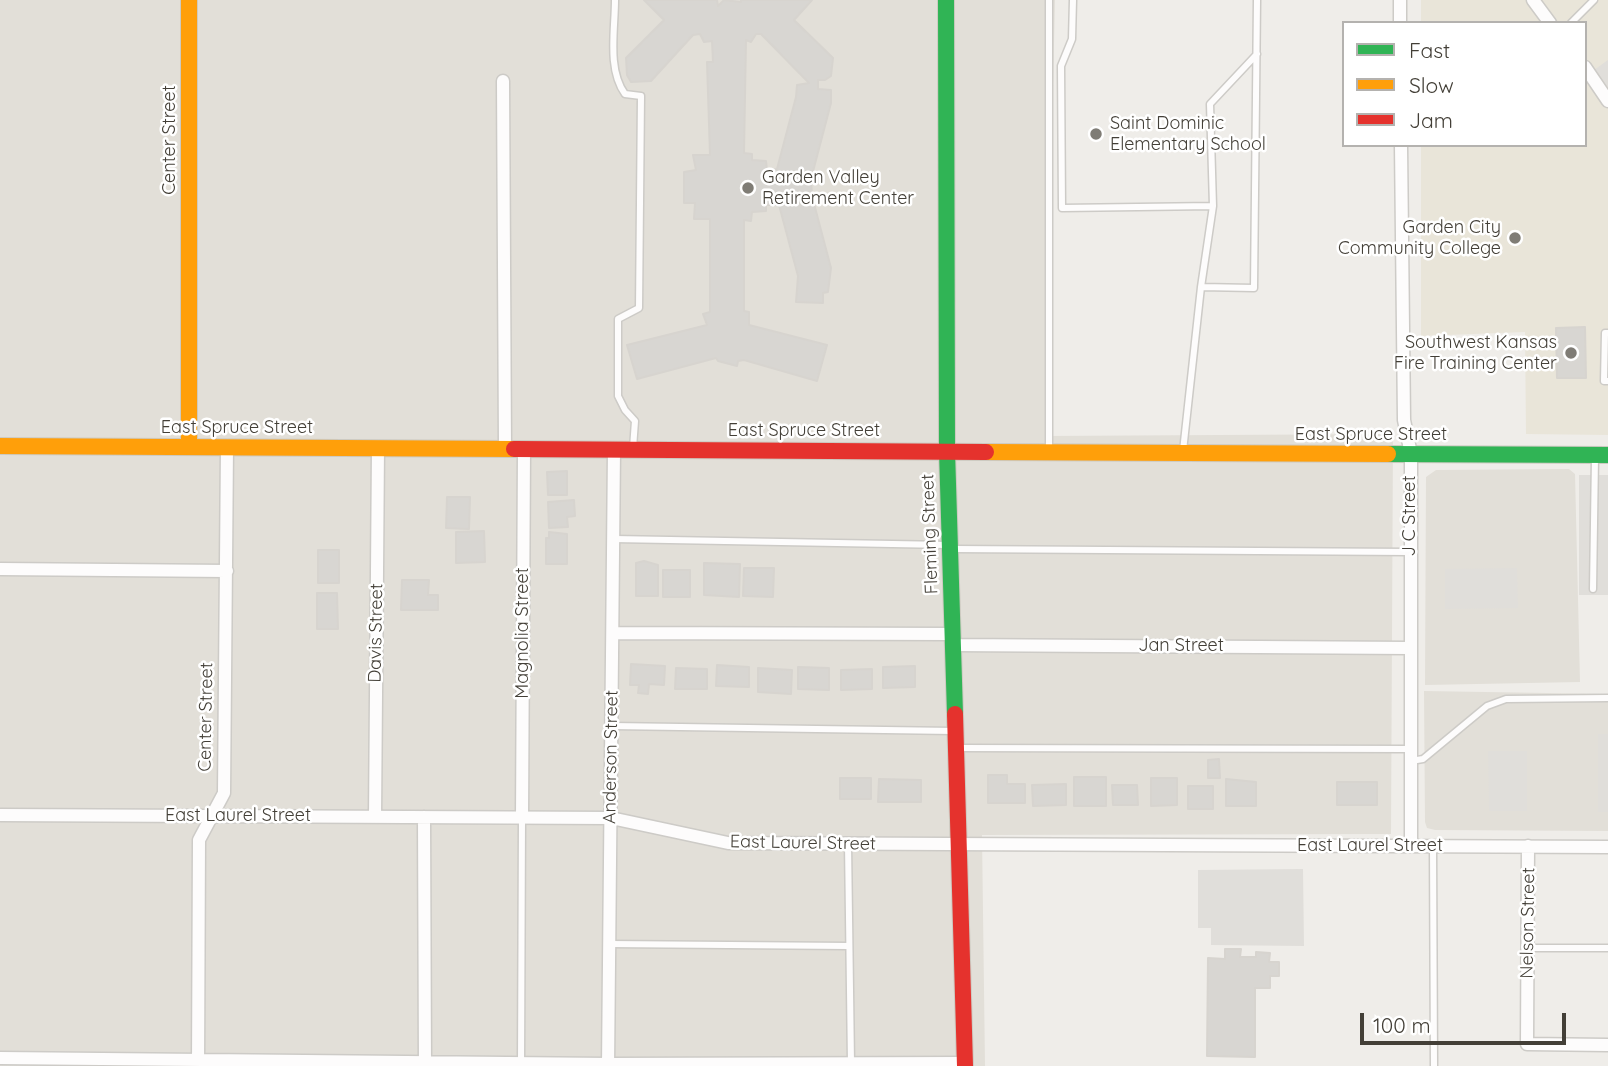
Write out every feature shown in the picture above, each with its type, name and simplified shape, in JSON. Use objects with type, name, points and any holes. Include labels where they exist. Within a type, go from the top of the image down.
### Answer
[{"type":"street","name":"Center Street","points":[[189,0],[189,447]]},
{"type":"street","name":"Fleming Street","points":[[946,0],[947,452],[965,1064]]},
{"type":"street","points":[[1400,0],[1400,21]]},
{"type":"street","points":[[1533,0],[1549,21]]},
{"type":"street","points":[[1587,69],[1604,87],[1608,101]]},
{"type":"street","points":[[503,81],[505,449]]},
{"type":"street","name":"J C Street","points":[[1401,147],[1404,420],[1410,454],[1411,846]]},
{"type":"street","name":"East Spruce Street","points":[[0,446],[1601,455]]},
{"type":"street","name":"Center Street","points":[[198,1064],[200,840],[224,793],[227,447]]},
{"type":"street","name":"Davis Street","points":[[374,817],[378,448]]},
{"type":"street","name":"Magnolia Street","points":[[522,818],[524,449]]},
{"type":"street","name":"Anderson Street","points":[[608,1065],[614,450]]},
{"type":"street","points":[[0,569],[227,571]]},
{"type":"street","name":"Jan Street","points":[[613,633],[1410,648]]},
{"type":"street","name":"East Laurel Street","points":[[0,815],[611,818],[728,843],[1608,847]]},
{"type":"street","points":[[424,817],[425,1064]]},
{"type":"street","name":"Nelson Street","points":[[1528,846],[1527,1044],[1608,1045]]},
{"type":"street","points":[[0,1058],[198,1064],[965,1064]]},
{"type":"lane","points":[[615,0],[615,67],[618,83],[625,94],[641,96],[639,309],[618,319],[618,396],[635,421],[633,450]]},
{"type":"lane","points":[[1049,0],[1049,452]]},
{"type":"lane","points":[[1073,0],[1072,39],[1061,66],[1062,208],[1213,205]]},
{"type":"lane","points":[[1201,287],[1254,289],[1257,0]]},
{"type":"lane","points":[[1573,21],[1594,0]]},
{"type":"lane","points":[[1182,453],[1213,205],[1210,104],[1257,54]]},
{"type":"lane","points":[[1608,333],[1605,333],[1604,381],[1608,381]]},
{"type":"lane","points":[[1593,589],[1601,455]]},
{"type":"lane","points":[[614,539],[950,547],[1410,552]]},
{"type":"lane","points":[[956,748],[1410,755],[1423,759],[1487,706],[1506,699],[1608,698]]},
{"type":"lane","points":[[612,726],[955,731]]},
{"type":"lane","points":[[521,1063],[522,818]]},
{"type":"lane","points":[[848,844],[851,1064]]},
{"type":"lane","points":[[1433,846],[1434,1066]]},
{"type":"lane","points":[[609,944],[849,946]]},
{"type":"lane","points":[[1528,948],[1608,948]]},
{"type":"shaded area","points":[[0,0],[1055,0],[1045,436],[1393,434],[1391,834],[982,835],[985,1066],[0,1066]]},
{"type":"shaded area","name":"Garden City Community College","points":[[1421,0],[1608,0],[1608,435],[1526,434],[1525,332],[1421,336],[1421,147],[1587,147],[1587,21],[1421,21]]},
{"type":"shaded area","points":[[1608,60],[1608,101],[1590,73]]},
{"type":"shaded area","points":[[1569,469],[1575,474],[1580,682],[1425,685],[1426,477],[1436,470]]},
{"type":"shaded area","points":[[1579,475],[1608,475],[1608,595],[1579,595]]},
{"type":"shaded area","points":[[1517,568],[1518,608],[1445,609],[1445,569]]},
{"type":"shaded area","points":[[1424,691],[1608,694],[1608,831],[1427,828]]},
{"type":"shaded area","points":[[1598,734],[1608,734],[1608,812],[1598,812]]},
{"type":"shaded area","points":[[1488,751],[1527,751],[1527,811],[1489,811]]},
{"type":"shaded area","points":[[1303,869],[1304,946],[1211,945],[1211,928],[1198,928],[1198,870]]},
{"type":"building","name":"Garden Valley Retirement Center","points":[[644,0],[717,0],[718,6],[724,0],[812,0],[794,20],[833,58],[831,76],[818,80],[818,89],[831,90],[831,103],[811,179],[812,196],[831,268],[828,292],[823,293],[823,303],[796,302],[798,276],[779,205],[766,205],[766,211],[752,212],[751,221],[744,220],[744,311],[749,312],[749,325],[827,345],[817,381],[744,360],[738,361],[737,366],[716,358],[637,379],[627,345],[707,325],[703,314],[710,312],[710,219],[694,219],[695,203],[684,203],[684,172],[696,170],[693,155],[710,155],[707,62],[713,62],[712,41],[704,42],[700,34],[693,35],[651,81],[631,82],[627,75],[626,58],[664,20]],"holes":[[[756,34],[761,34],[809,83],[797,85],[777,169],[767,170],[766,161],[752,160],[752,154],[744,153],[746,40],[751,42]]]},
{"type":"building","name":"Southwest Kansas Fire Training Center","points":[[1585,327],[1586,378],[1557,378],[1556,328]]},
{"type":"building","points":[[567,471],[567,495],[548,495],[547,472]]},
{"type":"building","points":[[447,497],[470,497],[469,529],[446,528]]},
{"type":"building","points":[[574,500],[575,516],[567,517],[568,527],[549,528],[548,502]]},
{"type":"building","points":[[484,531],[485,562],[456,563],[456,532]]},
{"type":"building","points":[[549,532],[567,534],[567,564],[546,564],[546,538],[549,538]]},
{"type":"building","points":[[318,550],[339,550],[339,583],[318,583]]},
{"type":"building","points":[[644,561],[658,565],[658,596],[636,596],[636,563]]},
{"type":"building","points":[[704,563],[740,564],[739,597],[704,595]]},
{"type":"building","points":[[744,568],[774,568],[773,597],[743,596]]},
{"type":"building","points":[[663,570],[690,570],[690,597],[663,597]]},
{"type":"building","points":[[402,580],[429,580],[428,595],[438,595],[438,610],[401,610]]},
{"type":"building","points":[[317,593],[337,593],[338,629],[317,629]]},
{"type":"building","points":[[631,664],[665,666],[664,685],[649,684],[648,694],[638,693],[639,685],[630,685]]},
{"type":"building","points":[[717,665],[749,667],[749,687],[716,686]]},
{"type":"building","points":[[915,666],[915,687],[883,688],[883,667]]},
{"type":"building","points":[[798,667],[829,668],[829,690],[798,689]]},
{"type":"building","points":[[676,668],[707,669],[707,689],[675,689]]},
{"type":"building","points":[[758,668],[792,670],[791,694],[758,692]]},
{"type":"building","points":[[872,669],[872,689],[841,690],[841,670]]},
{"type":"building","points":[[1219,759],[1220,778],[1208,778],[1208,760]]},
{"type":"building","points":[[988,775],[1007,775],[1007,784],[1025,784],[1025,803],[988,803]]},
{"type":"building","points":[[1074,777],[1106,777],[1106,806],[1074,806]]},
{"type":"building","points":[[840,778],[871,778],[871,799],[840,799]]},
{"type":"building","points":[[1151,778],[1177,778],[1177,805],[1151,806]]},
{"type":"building","points":[[879,779],[921,780],[921,802],[878,802]]},
{"type":"building","points":[[1226,779],[1256,782],[1256,806],[1226,806]]},
{"type":"building","points":[[1337,782],[1377,782],[1377,805],[1337,805]]},
{"type":"building","points":[[1066,784],[1066,805],[1033,806],[1032,785]]},
{"type":"building","points":[[1112,785],[1137,785],[1138,805],[1113,805]]},
{"type":"building","points":[[1188,786],[1213,786],[1213,809],[1188,809]]},
{"type":"building","points":[[1225,949],[1241,949],[1240,957],[1256,957],[1256,952],[1270,953],[1269,962],[1279,962],[1279,976],[1270,976],[1270,988],[1255,988],[1255,1057],[1207,1056],[1208,958],[1225,959]]},
{"type":"traffic: fast","points":[[946,0],[947,451],[955,714]]},
{"type":"traffic: fast","points":[[1388,454],[1608,455]]},
{"type":"traffic: slow","points":[[189,0],[189,447]]},
{"type":"traffic: slow","points":[[0,446],[514,449]]},
{"type":"traffic: slow","points":[[986,452],[1388,454]]},
{"type":"traffic: jam","points":[[514,449],[986,452]]},
{"type":"traffic: jam","points":[[955,714],[965,1066]]},
{"type":"place","name":"Saint Dominic Elementary School","points":[[1096,134]]},
{"type":"place","name":"Garden Valley Retirement Center","points":[[748,188]]},
{"type":"place","name":"Garden City Community College","points":[[1515,238]]},
{"type":"place","name":"Southwest Kansas Fire Training Center","points":[[1571,353]]}]
